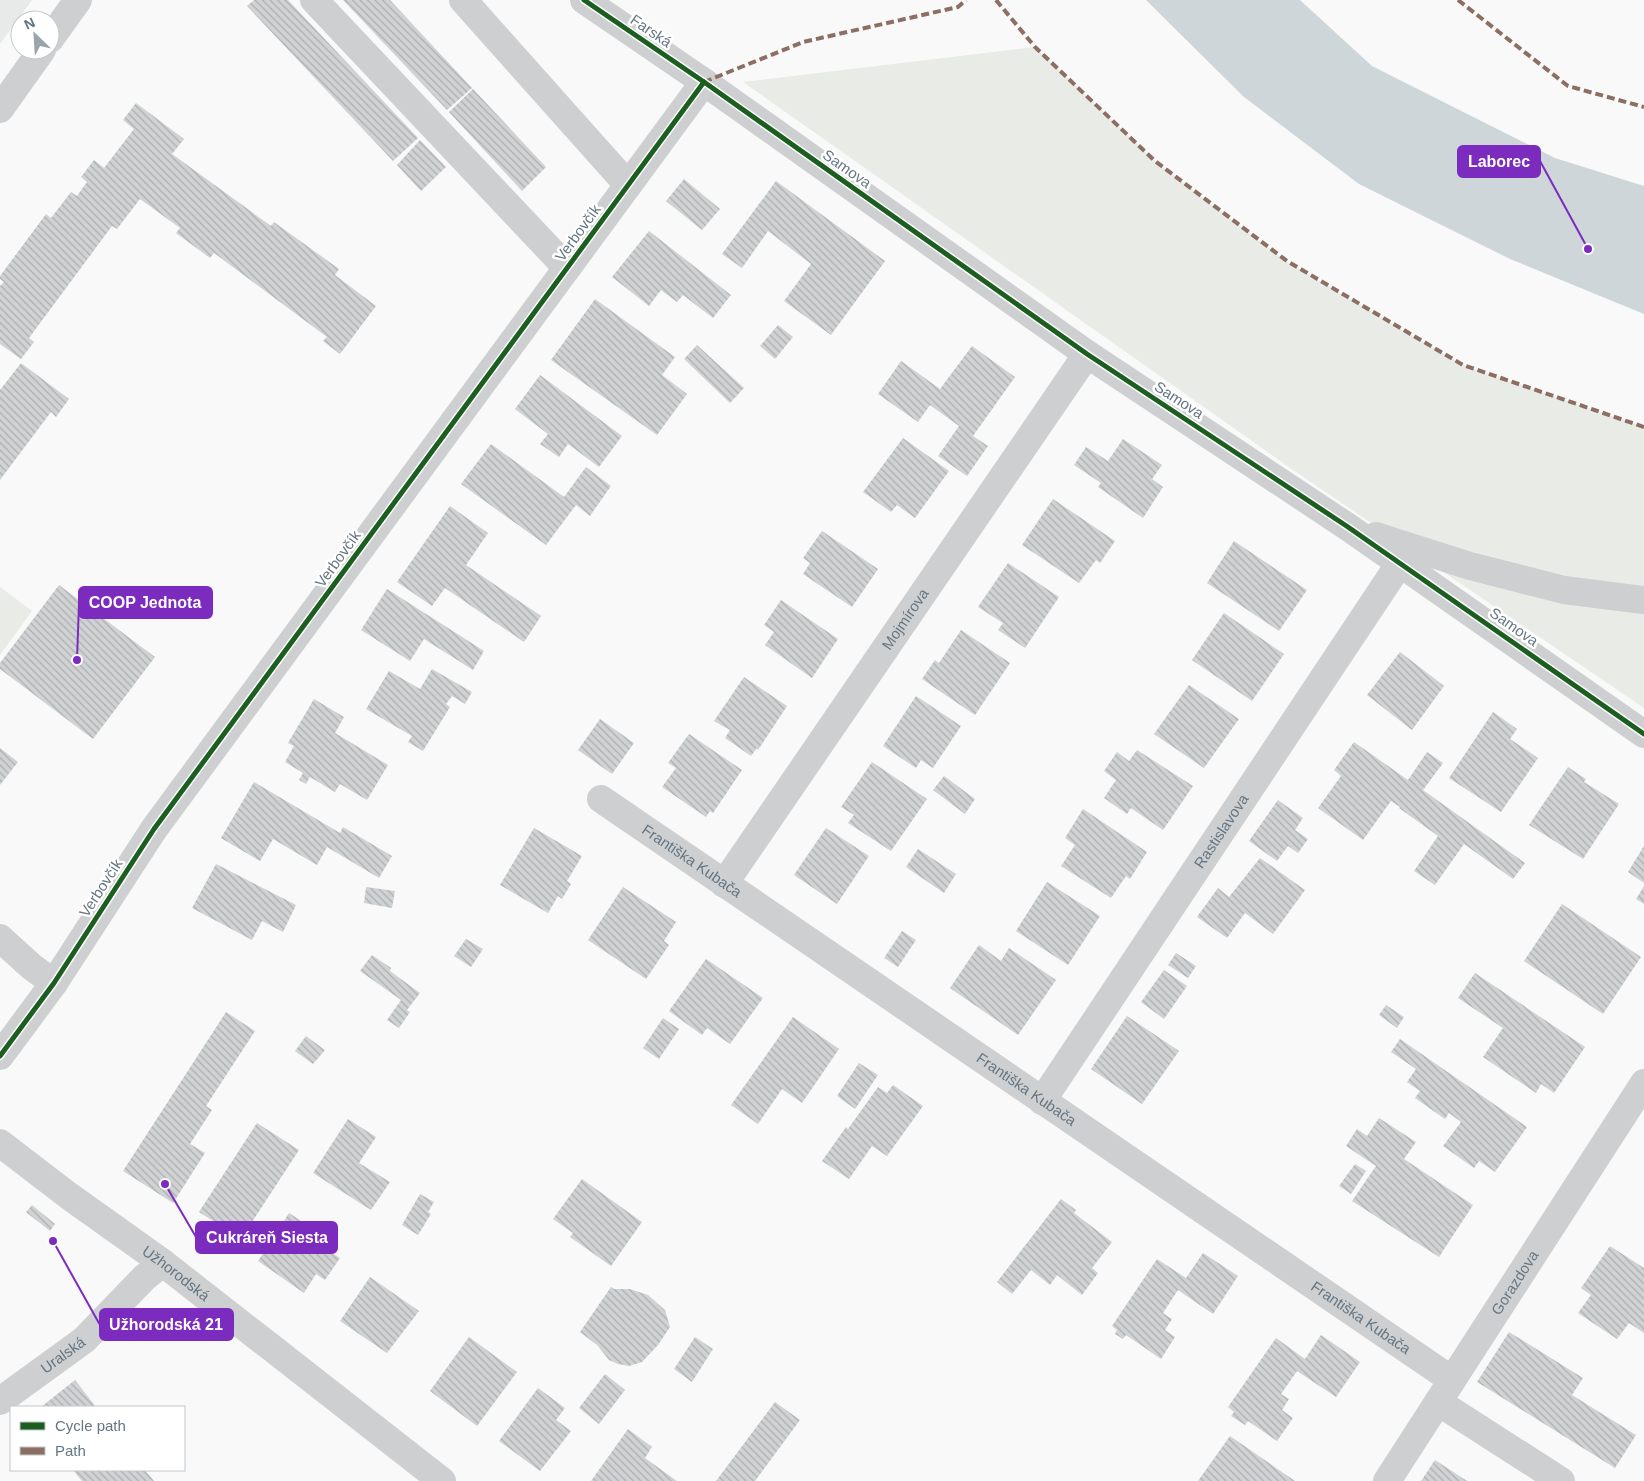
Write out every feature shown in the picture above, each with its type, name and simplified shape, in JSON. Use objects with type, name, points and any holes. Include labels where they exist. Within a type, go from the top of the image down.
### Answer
[{"type":"street","points":[[60,25],[78,0]]},
{"type":"street","points":[[314,0],[567,268]]},
{"type":"street","points":[[463,0],[628,185]]},
{"type":"street","name":"Farská","points":[[584,0],[704,82]]},
{"type":"street","points":[[0,109],[35,60]]},
{"type":"street","name":"Verbovčík","points":[[0,1056],[54,983],[154,829],[704,82]]},
{"type":"street","name":"Samova","points":[[704,82],[1087,354],[1348,527],[1644,734]]},
{"type":"street","name":"Mojmírova","points":[[724,884],[1087,354]]},
{"type":"street","points":[[1348,527],[1470,566],[1564,590],[1644,600]]},
{"type":"street","name":"Rastislavova","points":[[1042,1101],[1400,563]]},
{"type":"street","name":"Františka Kubača","points":[[601,799],[1042,1101],[1445,1391],[1561,1481]]},
{"type":"street","points":[[0,938],[32,967],[54,983]]},
{"type":"street","name":"Gorazdova","points":[[1387,1481],[1644,1084]]},
{"type":"street","name":"Užhorodská","points":[[0,1143],[69,1196],[163,1263],[442,1481]]},
{"type":"street","name":"Uralská","points":[[0,1401],[84,1340],[145,1277],[163,1263]]},
{"type":"shaded area","points":[[0,0],[32,0],[25,10],[10,10],[10,30],[0,44]]},
{"type":"shaded area","points":[[1146,0],[1300,0],[1372,66],[1555,158],[1644,186],[1644,314],[1510,259],[1359,184],[1244,97]]},
{"type":"shaded area","points":[[1035,47],[1155,161],[1287,262],[1463,365],[1644,427],[1644,708],[1296,472],[743,82]]},
{"type":"shaded area","points":[[0,587],[32,611],[0,655]]},
{"type":"building","points":[[254,0],[288,0],[418,138],[393,161],[247,6]]},
{"type":"building","points":[[343,0],[390,0],[472,88],[447,110]]},
{"type":"building","points":[[473,89],[546,167],[522,191],[449,112]]},
{"type":"building","points":[[136,103],[184,139],[172,154],[271,226],[274,222],[339,269],[335,275],[376,306],[340,354],[323,341],[327,337],[214,253],[210,258],[176,233],[180,228],[140,199],[117,229],[112,226],[29,338],[34,342],[21,359],[0,344],[0,286],[4,282],[0,279],[0,276],[46,214],[51,218],[71,192],[77,196],[87,182],[81,177],[94,160],[104,168],[134,129],[123,120]]},
{"type":"building","points":[[420,140],[446,167],[421,191],[397,165]]},
{"type":"building","points":[[684,179],[720,209],[702,230],[666,201]]},
{"type":"building","points":[[776,181],[885,261],[831,335],[784,301],[811,264],[768,231],[742,268],[722,254]]},
{"type":"building","points":[[649,231],[731,295],[713,318],[683,295],[677,302],[661,290],[649,306],[612,277]]},
{"type":"building","points":[[595,299],[675,357],[662,375],[687,394],[657,435],[551,360]]},
{"type":"building","points":[[778,325],[793,337],[775,359],[760,346]]},
{"type":"building","points":[[697,345],[744,388],[730,403],[684,359]]},
{"type":"building","points":[[972,346],[1015,377],[973,436],[988,446],[967,476],[938,456],[959,426],[930,405],[918,422],[878,394],[901,361],[940,389]]},
{"type":"building","points":[[21,363],[69,399],[56,417],[51,412],[0,480],[0,390]]},
{"type":"building","points":[[540,375],[622,436],[599,467],[568,444],[559,457],[540,444],[548,434],[515,409]]},
{"type":"building","points":[[903,438],[949,471],[915,518],[897,505],[891,512],[863,492]]},
{"type":"building","points":[[1123,439],[1162,465],[1152,479],[1163,487],[1143,518],[1098,487],[1101,483],[1074,465],[1086,447],[1108,461]]},
{"type":"building","points":[[491,444],[564,497],[586,467],[611,486],[590,516],[576,505],[546,545],[461,484]]},
{"type":"building","points":[[1053,499],[1115,541],[1100,563],[1096,560],[1079,583],[1022,545]]},
{"type":"building","points":[[450,506],[488,533],[466,565],[541,616],[524,642],[445,588],[432,606],[397,582]]},
{"type":"building","points":[[822,531],[878,569],[852,607],[803,574],[810,563],[803,558]]},
{"type":"building","points":[[1234,541],[1307,590],[1279,631],[1207,583]]},
{"type":"building","points":[[1008,563],[1059,597],[1025,648],[998,630],[1003,623],[978,607]]},
{"type":"building","points":[[59,585],[155,657],[93,739],[0,669],[0,663]]},
{"type":"building","points":[[387,589],[484,651],[473,670],[424,639],[410,661],[361,630]]},
{"type":"building","points":[[781,600],[838,639],[812,678],[765,645],[774,632],[764,625]]},
{"type":"building","points":[[1224,613],[1284,654],[1252,701],[1192,660]]},
{"type":"building","points":[[961,630],[1010,663],[975,715],[922,679],[935,660],[939,663]]},
{"type":"building","points":[[1400,652],[1444,686],[1412,730],[1367,695]]},
{"type":"building","points":[[432,669],[472,692],[465,704],[452,696],[446,704],[450,707],[423,751],[408,742],[412,736],[366,709],[389,671],[420,689]]},
{"type":"building","points":[[744,677],[787,706],[758,750],[757,748],[751,756],[725,738],[730,730],[714,721]]},
{"type":"building","points":[[1189,685],[1239,719],[1204,768],[1154,734]]},
{"type":"building","points":[[916,696],[961,726],[933,768],[921,760],[916,768],[883,746]]},
{"type":"building","points":[[314,699],[344,717],[335,733],[388,765],[367,800],[340,784],[335,792],[310,777],[306,784],[299,780],[303,773],[285,762],[294,746],[288,743]]},
{"type":"building","points":[[1493,712],[1517,729],[1510,739],[1538,758],[1501,812],[1449,778]]},
{"type":"building","points":[[600,719],[634,743],[612,774],[578,750]]},
{"type":"building","points":[[689,734],[742,770],[713,813],[710,811],[706,817],[662,787],[676,768],[668,763]]},
{"type":"building","points":[[1354,742],[1408,780],[1427,752],[1443,763],[1423,790],[1525,863],[1513,879],[1464,844],[1435,885],[1414,871],[1438,836],[1391,801],[1363,840],[1318,808],[1341,776],[1334,770]]},
{"type":"building","points":[[0,748],[18,762],[0,785]]},
{"type":"building","points":[[1137,750],[1193,786],[1163,830],[1131,808],[1127,814],[1104,798],[1116,780],[1104,771],[1117,752],[1129,761]]},
{"type":"building","points":[[872,762],[927,799],[891,851],[848,823],[854,815],[841,807]]},
{"type":"building","points":[[1568,767],[1586,779],[1584,782],[1619,804],[1583,859],[1529,825]]},
{"type":"building","points":[[944,776],[975,799],[965,814],[933,790]]},
{"type":"building","points":[[254,782],[340,833],[343,827],[392,856],[379,878],[327,847],[317,865],[273,839],[260,861],[221,838]]},
{"type":"building","points":[[1278,800],[1303,818],[1295,830],[1308,839],[1298,853],[1288,846],[1277,861],[1249,841]]},
{"type":"building","points":[[1083,809],[1147,852],[1130,879],[1126,876],[1111,898],[1061,866],[1075,845],[1065,838]]},
{"type":"building","points":[[534,828],[582,856],[567,881],[571,884],[562,899],[558,896],[548,913],[500,885]]},
{"type":"building","points":[[826,828],[869,856],[837,904],[794,875]]},
{"type":"building","points":[[1644,846],[1644,883],[1628,872]]},
{"type":"building","points":[[918,849],[956,874],[944,893],[906,867]]},
{"type":"building","points":[[1260,858],[1305,890],[1273,934],[1245,913],[1227,938],[1197,917],[1218,888],[1229,897]]},
{"type":"building","points":[[216,864],[296,905],[283,932],[262,921],[252,940],[192,908]]},
{"type":"building","points":[[1047,882],[1100,916],[1068,965],[1016,931]]},
{"type":"building","points":[[1644,886],[1644,904],[1636,899]]},
{"type":"building","points":[[366,887],[395,891],[392,908],[364,903]]},
{"type":"building","points":[[623,887],[676,922],[664,941],[669,945],[646,979],[588,940]]},
{"type":"building","points":[[1562,904],[1641,957],[1603,1014],[1524,961]]},
{"type":"building","points":[[902,931],[916,940],[898,967],[884,958]]},
{"type":"building","points":[[466,939],[483,949],[471,967],[454,956]]},
{"type":"building","points":[[979,945],[1001,961],[1009,948],[1056,980],[1018,1035],[950,988]]},
{"type":"building","points":[[1176,953],[1196,966],[1188,978],[1168,965]]},
{"type":"building","points":[[372,955],[391,968],[390,971],[420,993],[407,1010],[410,1012],[399,1028],[387,1020],[401,1000],[360,971]]},
{"type":"building","points":[[706,959],[763,998],[730,1044],[707,1028],[702,1035],[669,1011]]},
{"type":"building","points":[[1164,970],[1187,986],[1164,1019],[1141,1002]]},
{"type":"building","points":[[1475,973],[1585,1047],[1554,1093],[1541,1084],[1536,1093],[1483,1057],[1503,1028],[1458,998]]},
{"type":"building","points":[[1386,1005],[1404,1017],[1397,1028],[1379,1015]]},
{"type":"building","points":[[226,1012],[255,1031],[206,1106],[212,1110],[190,1144],[205,1153],[173,1203],[123,1171]]},
{"type":"building","points":[[1127,1016],[1179,1051],[1142,1104],[1091,1069]]},
{"type":"building","points":[[793,1017],[839,1049],[802,1103],[782,1089],[758,1124],[731,1105]]},
{"type":"building","points":[[663,1018],[679,1029],[659,1059],[643,1048]]},
{"type":"building","points":[[306,1036],[325,1050],[313,1064],[295,1051]]},
{"type":"building","points":[[1400,1039],[1527,1127],[1495,1172],[1479,1161],[1474,1168],[1443,1146],[1461,1122],[1449,1113],[1445,1119],[1415,1098],[1420,1091],[1407,1082],[1416,1069],[1391,1052]]},
{"type":"building","points":[[859,1063],[878,1075],[855,1109],[837,1096]]},
{"type":"building","points":[[893,1085],[923,1106],[887,1156],[872,1146],[849,1179],[822,1161],[878,1087],[887,1093]]},
{"type":"building","points":[[1379,1118],[1416,1142],[1404,1159],[1473,1205],[1439,1257],[1352,1201],[1376,1166],[1346,1146],[1357,1129],[1367,1136]]},
{"type":"building","points":[[348,1119],[376,1137],[359,1163],[390,1182],[371,1210],[313,1173]]},
{"type":"building","points":[[257,1123],[299,1150],[241,1239],[199,1212]]},
{"type":"building","points":[[1355,1164],[1366,1171],[1351,1194],[1339,1186]]},
{"type":"building","points":[[582,1179],[642,1222],[611,1266],[570,1237],[573,1233],[553,1219]]},
{"type":"building","points":[[420,1194],[434,1202],[428,1212],[431,1214],[418,1235],[402,1225]]},
{"type":"building","points":[[1061,1199],[1076,1210],[1074,1213],[1112,1242],[1092,1268],[1098,1273],[1082,1295],[1057,1275],[1050,1285],[1031,1270],[1012,1294],[997,1282]]},
{"type":"building","points":[[32,1205],[55,1224],[50,1231],[26,1212]]},
{"type":"building","points":[[289,1213],[334,1242],[328,1251],[340,1258],[325,1280],[316,1274],[304,1293],[258,1261]]},
{"type":"building","points":[[1610,1246],[1644,1268],[1644,1333],[1629,1323],[1617,1339],[1578,1313],[1591,1295],[1581,1288]]},
{"type":"building","points":[[1203,1253],[1238,1276],[1213,1314],[1178,1290],[1163,1313],[1172,1319],[1165,1330],[1175,1337],[1161,1359],[1126,1335],[1123,1339],[1115,1334],[1117,1330],[1112,1326],[1157,1259],[1186,1278]]},
{"type":"building","points":[[370,1277],[419,1311],[387,1353],[340,1321]]},
{"type":"building","points":[[611,1287],[614,1289],[630,1289],[648,1295],[665,1310],[670,1327],[658,1345],[642,1362],[629,1366],[609,1360],[597,1345],[580,1332]]},
{"type":"building","points":[[1509,1332],[1583,1378],[1572,1395],[1636,1435],[1615,1468],[1477,1382]]},
{"type":"building","points":[[1321,1335],[1360,1362],[1336,1397],[1297,1371],[1281,1394],[1289,1399],[1282,1410],[1293,1418],[1277,1441],[1248,1421],[1245,1425],[1231,1416],[1234,1412],[1228,1407],[1276,1338],[1305,1359]]},
{"type":"building","points":[[469,1337],[517,1372],[477,1426],[430,1391]]},
{"type":"building","points":[[695,1337],[713,1349],[692,1382],[674,1369]]},
{"type":"building","points":[[605,1374],[625,1390],[599,1424],[579,1408]]},
{"type":"building","points":[[75,1380],[95,1406],[42,1406]]},
{"type":"building","points":[[538,1388],[565,1408],[556,1420],[571,1431],[540,1471],[499,1441]]},
{"type":"building","points":[[775,1402],[800,1420],[755,1481],[716,1481]]},
{"type":"building","points":[[628,1429],[652,1447],[645,1458],[677,1481],[591,1481]]},
{"type":"building","points":[[1230,1436],[1295,1481],[1198,1481]]},
{"type":"building","points":[[1435,1460],[1467,1481],[1421,1481]]},
{"type":"building","points":[[74,1471],[146,1471],[154,1481],[82,1481]]},
{"type":"marked path","points":[[704,82],[803,42],[958,7],[966,0]]},
{"type":"marked path","points":[[996,0],[1035,47],[1155,161],[1287,261],[1463,365],[1644,427]]},
{"type":"marked path","points":[[1458,0],[1568,86],[1644,107]]},
{"type":"cycle path","points":[[584,0],[704,82],[1087,354],[1348,527],[1644,734]]},
{"type":"cycle path","points":[[0,1056],[54,983],[154,829],[704,82]]},
{"type":"place","name":"Laborec","points":[[1588,249]]},
{"type":"place","name":"COOP Jednota","points":[[77,660]]},
{"type":"place","name":"Cukráreň Siesta","points":[[165,1184]]},
{"type":"place","name":"Užhorodská 21","points":[[53,1241]]}]
